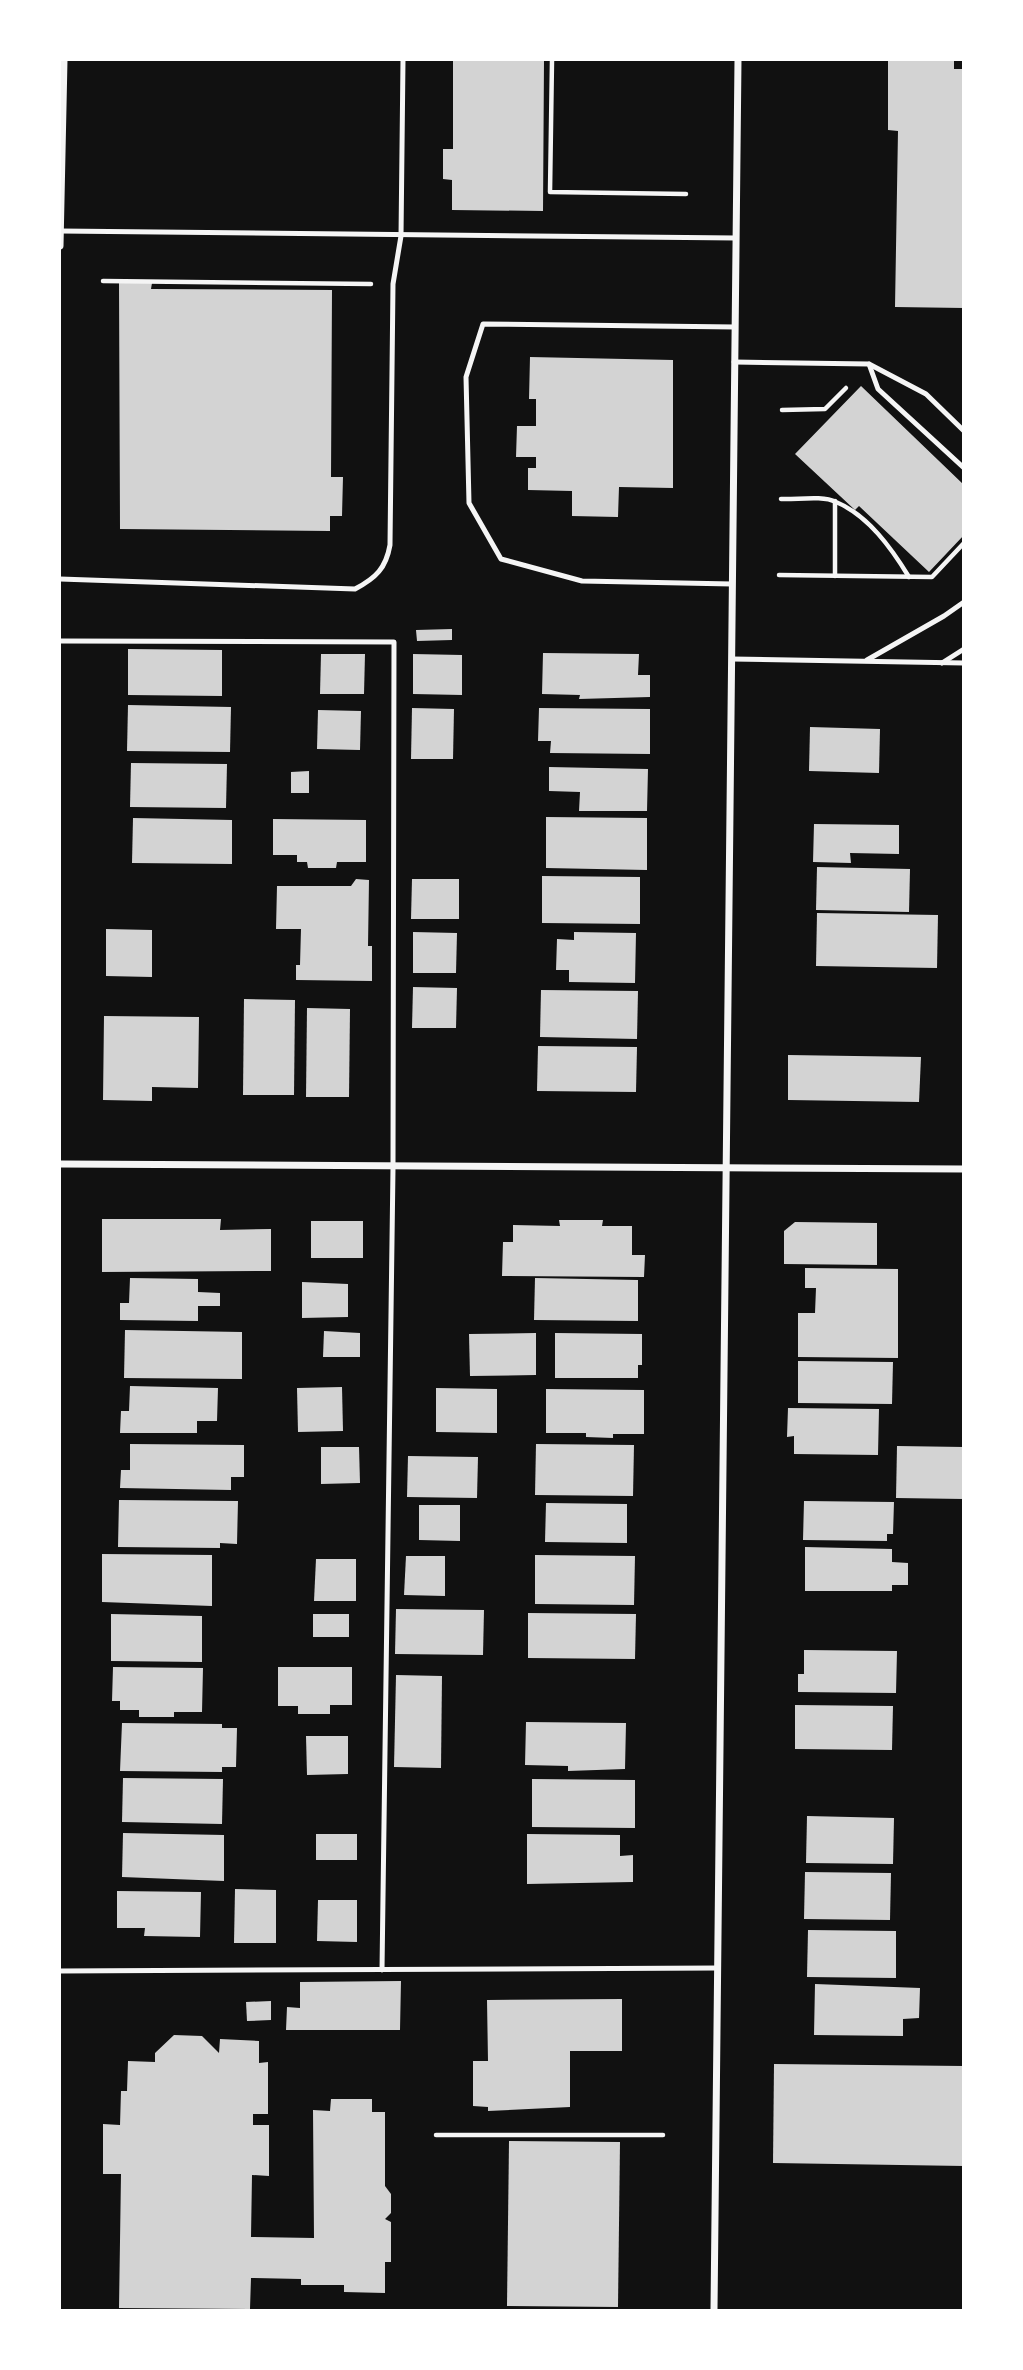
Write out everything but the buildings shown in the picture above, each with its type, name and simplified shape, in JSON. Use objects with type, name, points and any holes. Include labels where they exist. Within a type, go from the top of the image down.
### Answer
[{"type":"street","points":[[60,246],[64,60]]},
{"type":"street","points":[[714,2311],[738,60]]},
{"type":"street","points":[[60,1164],[393,1168],[964,1168]]},
{"type":"lane","points":[[60,579],[355,589],[371,581],[387,565],[390,545],[393,284],[401,236],[403,60]]},
{"type":"lane","points":[[60,231],[736,238]]},
{"type":"lane","points":[[732,584],[582,582],[501,559],[469,503],[466,377],[483,324],[735,327]]},
{"type":"lane","points":[[734,362],[869,364],[926,394],[964,431]]},
{"type":"lane","points":[[869,364],[878,388],[964,468]]},
{"type":"lane","points":[[864,662],[944,617],[964,601]]},
{"type":"lane","points":[[60,642],[394,642],[393,1168],[382,1970]]},
{"type":"lane","points":[[942,663],[964,649]]},
{"type":"lane","points":[[732,660],[964,663]]},
{"type":"lane","points":[[60,1971],[718,1968]]},
{"type":"path","points":[[552,60],[550,192],[686,194]]},
{"type":"path","points":[[103,281],[350,283]]},
{"type":"path","points":[[782,410],[825,409],[869,364]]},
{"type":"path","points":[[781,499],[835,500],[861,519],[892,548],[909,577]]},
{"type":"path","points":[[835,500],[835,576]]},
{"type":"path","points":[[779,575],[932,577],[964,543]]},
{"type":"path","points":[[436,2135],[663,2136]]}]
